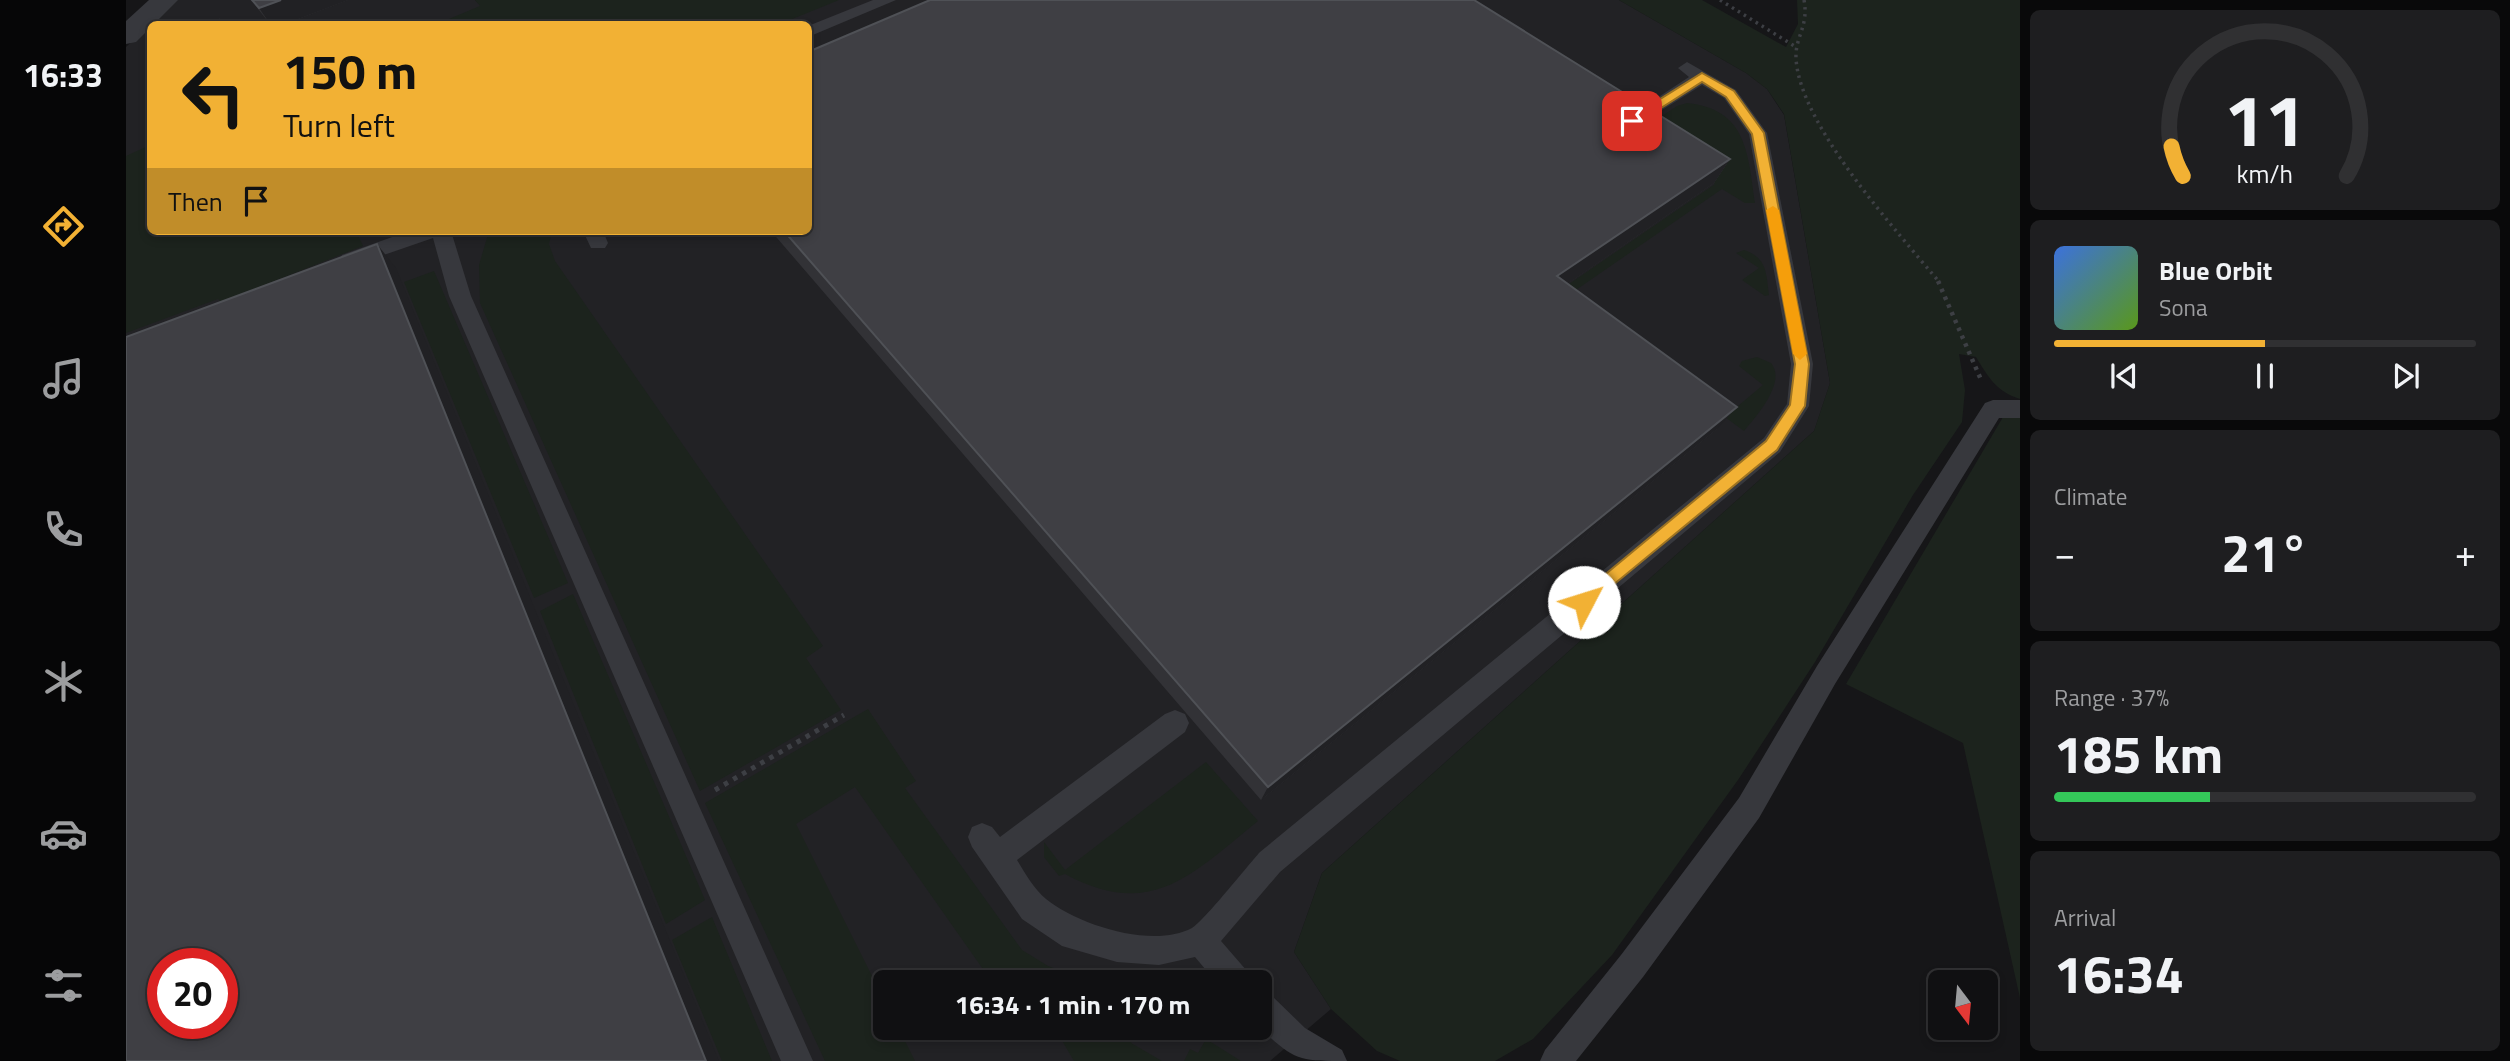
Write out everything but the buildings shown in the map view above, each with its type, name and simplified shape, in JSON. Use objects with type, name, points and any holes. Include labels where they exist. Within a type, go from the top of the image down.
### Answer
[{"type":"street","points":[[126,36],[164,0]]},
{"type":"lane","points":[[812,30],[888,0]]},
{"type":"lane","points":[[1175,723],[989,847],[1032,908],[1073,935],[1117,947],[1159,950],[1201,941],[1270,863],[1772,445],[1798,406],[1802,364],[1758,133],[1730,94],[1694,72],[1632,121]]},
{"type":"lane","points":[[331,266],[419,235]]},
{"type":"lane","points":[[442,235],[460,296],[797,1061]]},
{"type":"lane","points":[[1556,1061],[1632,966],[1749,808],[1826,675],[1993,409],[2020,409]]},
{"type":"lane","points":[[1201,941],[1226,970]]},
{"type":"lane","points":[[1272,1018],[1294,1039],[1331,1061]]},
{"type":"path","points":[[1720,0],[1796,47]]},
{"type":"path","points":[[1804,0],[1807,17],[1796,47],[1812,114],[1862,188],[1943,287],[1993,409]]},
{"type":"path","points":[[686,807],[844,715]]},
{"type":"shaded area","points":[[176,0],[475,0],[496,21],[153,21]]},
{"type":"shaded area","points":[[475,0],[839,0],[787,21],[444,21],[480,6]]},
{"type":"shaded area","points":[[779,0],[1619,0],[1746,73],[1767,89],[1784,115],[1830,383],[1814,431],[1322,873],[1294,952],[1331,1009],[1270,1061],[126,1061],[126,47],[147,27],[147,235],[812,235],[812,21],[735,21]]},
{"type":"shaded area","points":[[1619,0],[1702,0],[1786,47],[1798,24],[1797,0],[2020,0],[2020,399],[1999,388],[1976,357],[1959,354],[1965,390],[1962,422],[1913,495],[1815,662],[1738,780],[1612,955],[1533,1039],[1495,1061],[1400,1061],[1377,1051],[1331,1009],[1294,952],[1322,873],[1814,431],[1830,383],[1784,114],[1767,89],[1746,73]]},
{"type":"shaded area","points":[[1687,103],[1707,107],[1722,114],[1733,124],[1746,151],[1755,203],[1745,203],[1722,189],[1560,301],[1553,295],[1715,184],[1637,133],[1677,106]]},
{"type":"shaded area","points":[[147,146],[147,235],[358,235],[363,246],[221,302],[218,299],[126,333],[126,156]]},
{"type":"shaded area","points":[[488,235],[551,235],[549,244],[555,261],[823,646],[806,658],[841,710],[700,791],[480,303],[479,265]]},
{"type":"shaded area","points":[[1744,250],[1757,257],[1764,267],[1769,295],[1765,296],[1742,280],[1759,268],[1736,253]]},
{"type":"shaded area","points":[[434,271],[568,583],[534,598],[404,282]]},
{"type":"shaded area","points":[[1757,357],[1771,363],[1775,380],[1768,399],[1744,431],[1725,417],[1763,385],[1739,366],[1742,361]]},
{"type":"shaded area","points":[[2020,415],[2020,998],[1963,743],[1846,684],[2003,417]]},
{"type":"shaded area","points":[[573,594],[705,900],[666,924],[540,611]]},
{"type":"shaded area","points":[[868,709],[916,781],[905,788],[1022,950],[1059,970],[984,970],[855,787],[796,824],[873,978],[873,1040],[904,1040],[915,1061],[825,1061],[705,803]]},
{"type":"shaded area","points":[[1206,762],[1258,821],[1191,873],[1169,885],[1147,892],[1123,893],[1096,887],[1065,874],[1059,876],[1044,857],[1044,842],[1065,870]]},
{"type":"shaded area","points":[[712,917],[772,1061],[722,1061],[672,940]]},
{"type":"shaded area","points":[[1062,1040],[1132,1040],[1131,1043],[1162,1061],[1074,1061]]},
{"type":"shaded area","points":[[1208,1040],[1241,1061],[1184,1061],[1190,1049],[1198,1053]]},
{"type":"slow traffic","points":[[1773,210],[1800,354]]},
{"type":"route","points":[[1584,602],[1772,445],[1798,406],[1802,364],[1758,133],[1730,94],[1702,77],[1632,121]]}]
